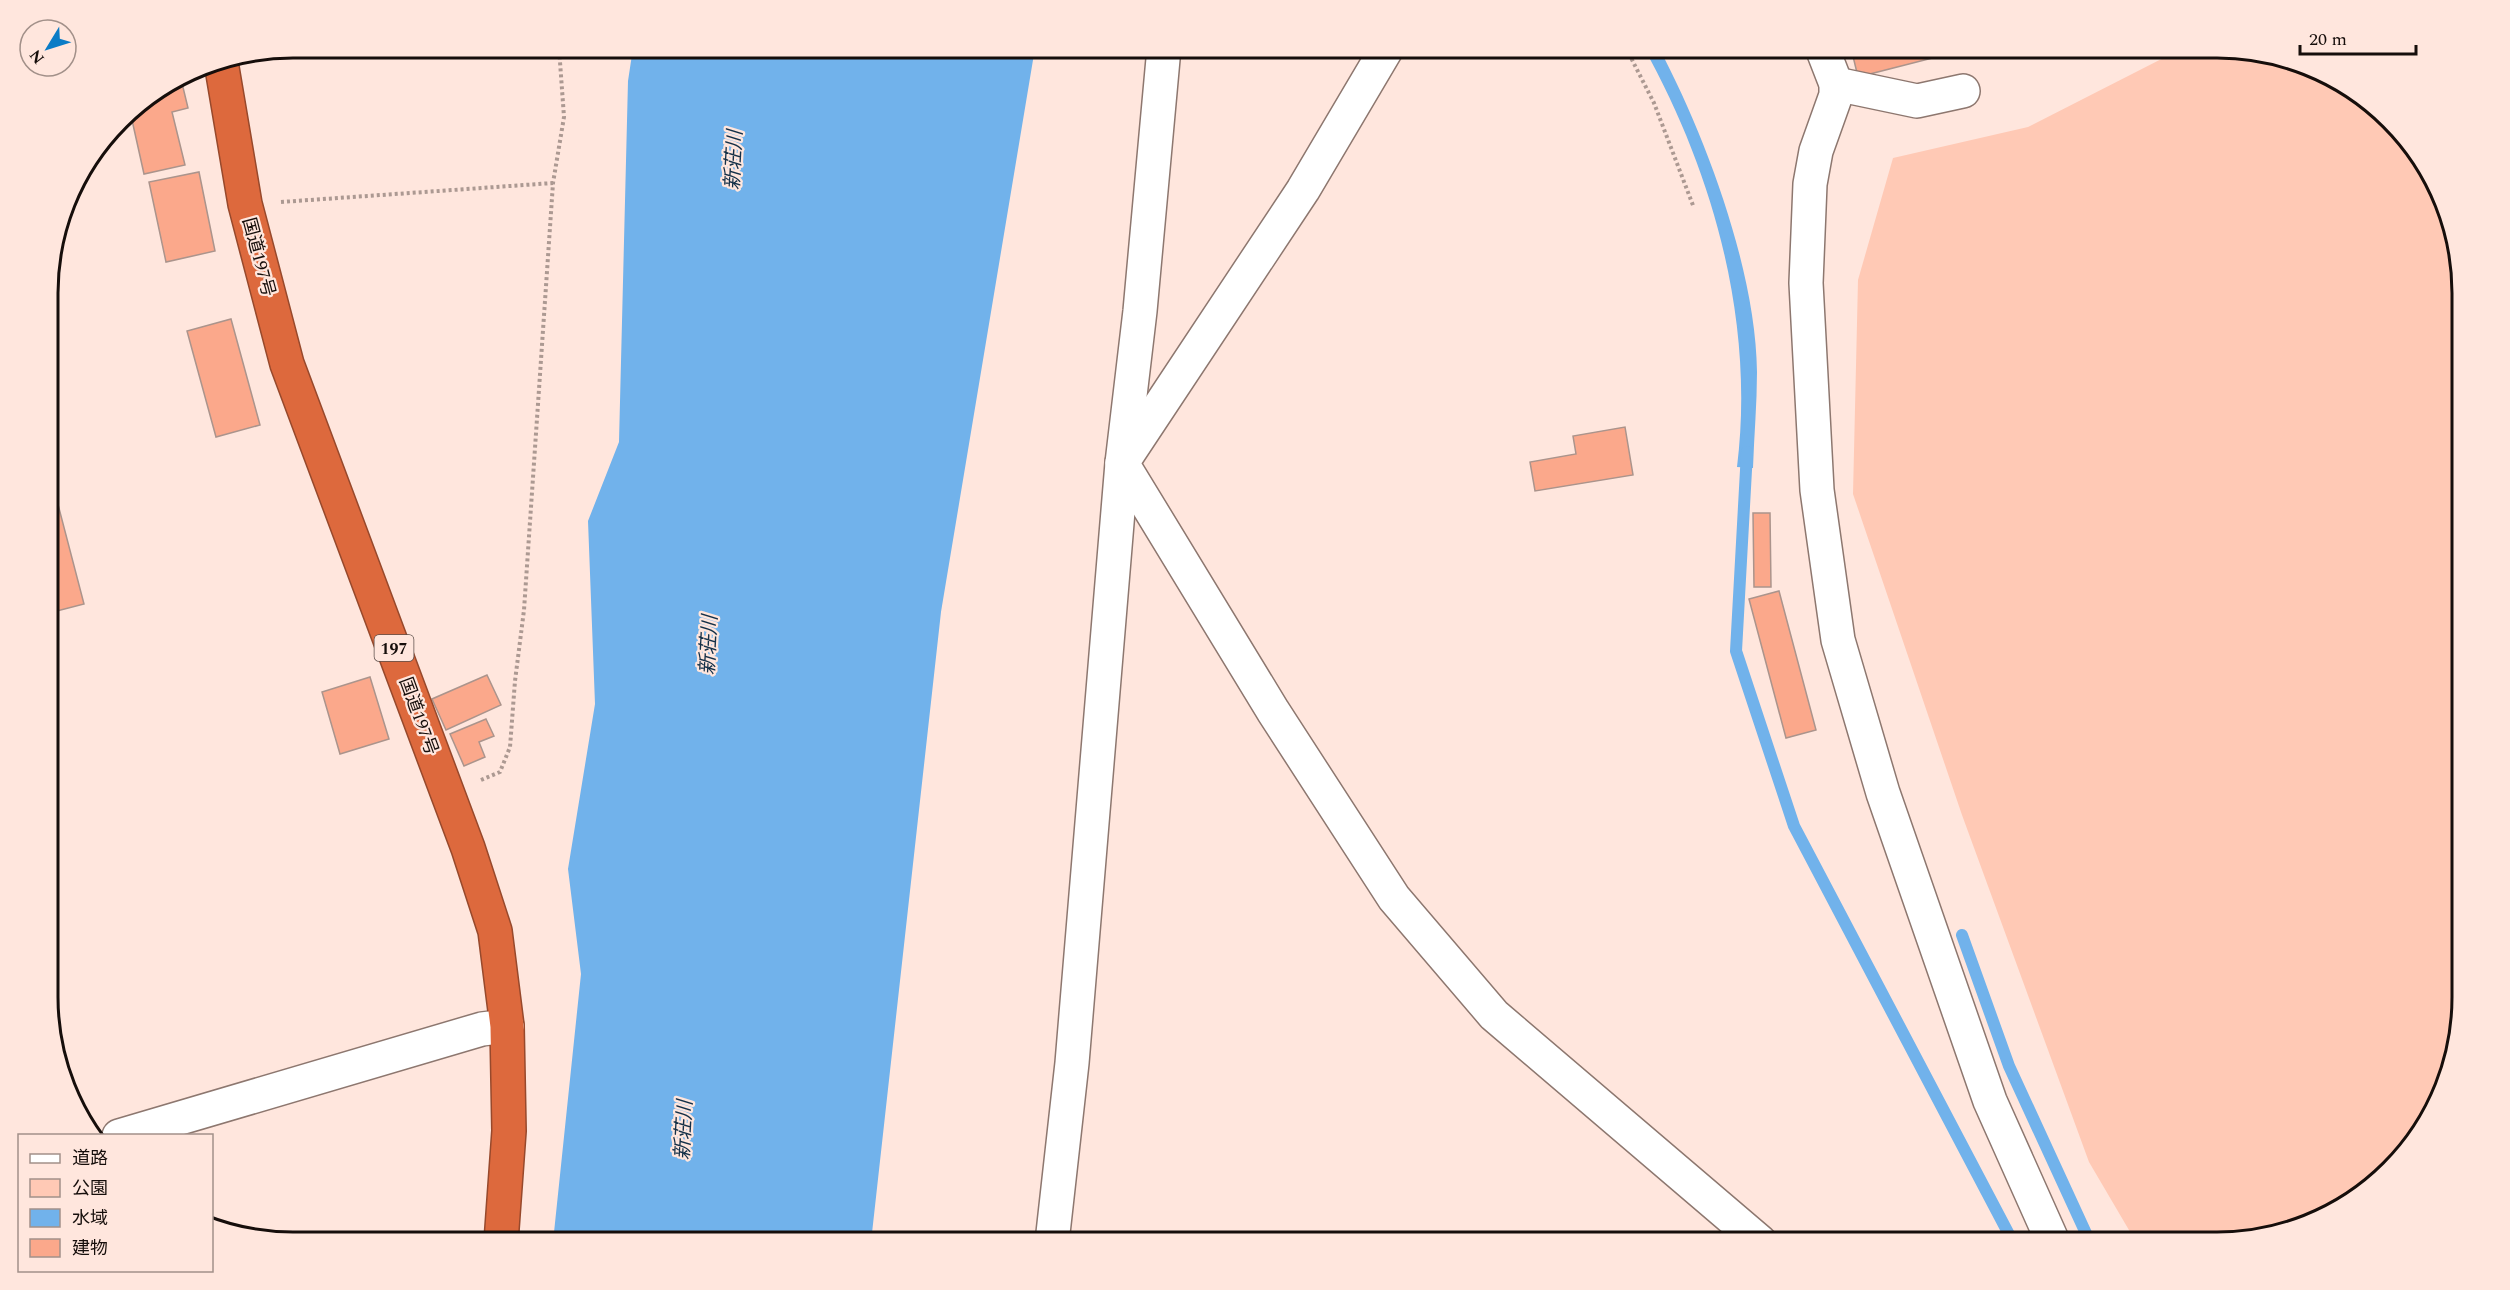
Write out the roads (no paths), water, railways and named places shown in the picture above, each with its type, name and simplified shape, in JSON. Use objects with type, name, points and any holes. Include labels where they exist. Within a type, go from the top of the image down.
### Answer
[{"type":"highway","name":"国道197号","points":[[222,69],[245,204],[287,364],[448,794],[495,931],[507,1026],[509,1131],[502,1232]]},
{"type":"street","points":[[1053,1232],[1072,1063],[1122,463],[1140,311],[1163,58]]},
{"type":"street","points":[[1122,463],[1303,190],[1381,58]]},
{"type":"street","points":[[1826,58],[1836,84],[1836,95],[1816,151],[1810,184],[1806,283],[1817,490],[1838,640],[1883,793],[1990,1101],[2049,1232]]},
{"type":"street","points":[[1836,84],[1917,101],[1963,91]]},
{"type":"street","points":[[1122,463],[1273,711],[1394,898],[1494,1015],[1748,1232]]},
{"type":"street","points":[[126,1134],[482,1029],[507,1026]]},
{"type":"water","name":"新荘川","points":[[631,58],[1033,58],[941,612],[872,1232],[554,1232],[581,974],[568,869],[595,704],[588,521],[619,442],[628,81]]},
{"type":"water","points":[[1649,58],[1664,58],[1677,83],[1710,163],[1738,249],[1748,291],[1757,372],[1753,468],[1737,467],[1741,413],[1740,358],[1734,304],[1724,251],[1691,146]]},
{"type":"waterway","points":[[1747,452],[1736,651],[1794,826],[2008,1232]]},
{"type":"waterway","points":[[1962,935],[2009,1066],[2085,1232]]}]
